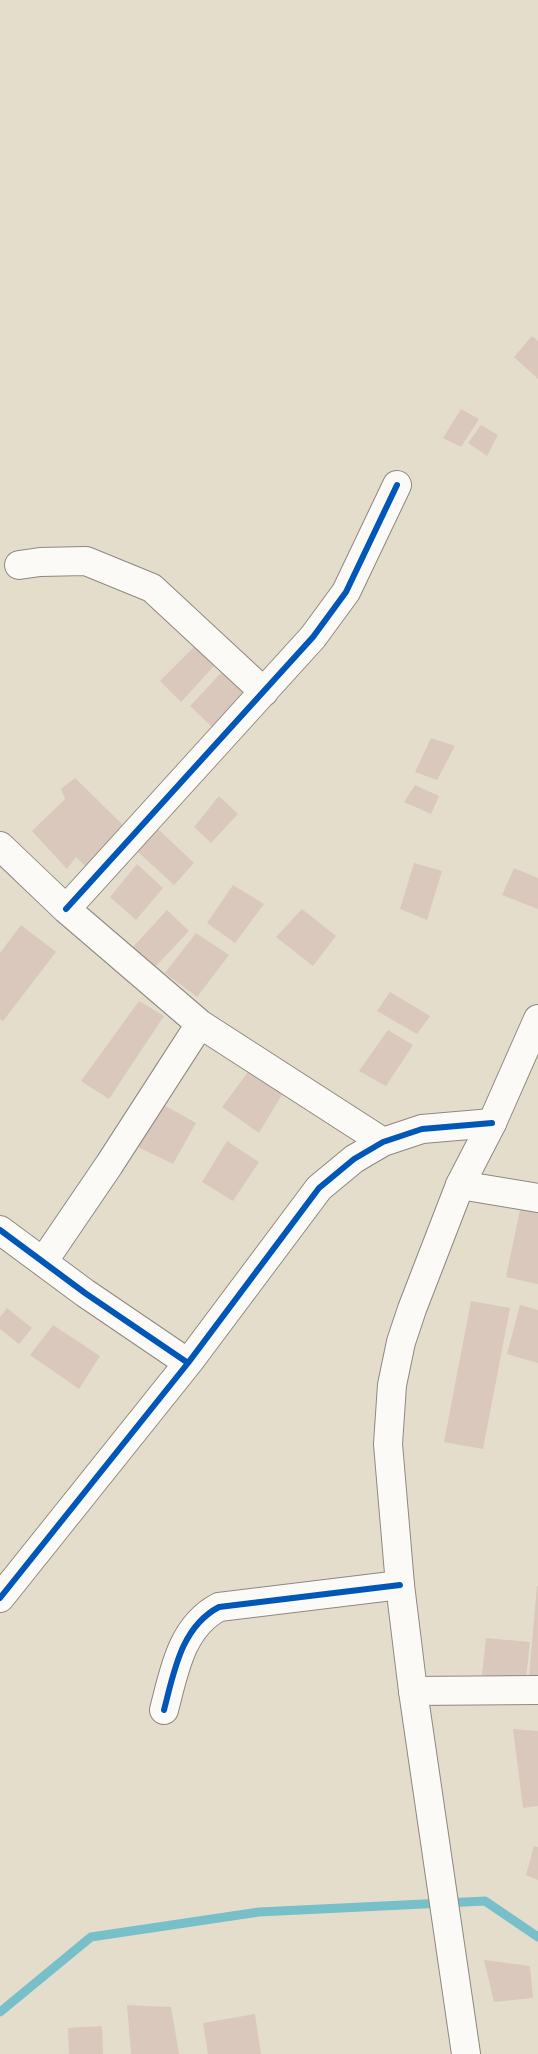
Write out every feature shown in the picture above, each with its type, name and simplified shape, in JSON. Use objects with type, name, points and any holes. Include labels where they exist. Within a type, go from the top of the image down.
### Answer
[{"type":"main road","points":[[66,909],[313,637],[346,592],[397,485]]},
{"type":"main road","points":[[19,565],[40,562],[86,561],[152,588],[264,692]]},
{"type":"main road","points":[[0,846],[66,909],[200,1024],[383,1142]]},
{"type":"main road","points":[[466,2054],[413,1691],[400,1585],[388,1444],[392,1384],[401,1342],[412,1309],[460,1185],[492,1123],[538,1019]]},
{"type":"main road","points":[[43,1262],[109,1165],[200,1024]]},
{"type":"main road","points":[[0,1598],[188,1363],[319,1188],[354,1159],[383,1142],[422,1129],[492,1123]]},
{"type":"main road","points":[[460,1185],[538,1198]]},
{"type":"main road","points":[[0,1230],[188,1363]]},
{"type":"main road","points":[[164,1710],[175,1667],[185,1642],[199,1622],[219,1607],[400,1585]]},
{"type":"main road","points":[[413,1691],[538,1690]]},
{"type":"building","points":[[532,336],[538,341],[538,379],[514,357]]},
{"type":"building","points":[[461,409],[479,419],[461,447],[443,438]]},
{"type":"building","points":[[481,425],[498,435],[487,456],[468,443]]},
{"type":"building","points":[[194,647],[214,666],[181,702],[160,681]]},
{"type":"building","points":[[221,673],[246,693],[213,728],[190,706]]},
{"type":"building","points":[[431,738],[455,746],[437,780],[415,772]]},
{"type":"building","points":[[75,778],[124,826],[85,866],[76,857],[67,869],[32,831],[65,799],[61,789]]},
{"type":"building","points":[[415,785],[439,796],[431,814],[404,802]]},
{"type":"building","points":[[219,796],[238,814],[211,843],[194,827]]},
{"type":"building","points":[[158,829],[194,863],[174,885],[136,850]]},
{"type":"building","points":[[414,863],[442,871],[427,920],[400,909]]},
{"type":"building","points":[[137,864],[163,888],[136,920],[110,897]]},
{"type":"building","points":[[514,868],[538,878],[538,909],[502,895]]},
{"type":"building","points":[[233,885],[264,904],[235,943],[207,923]]},
{"type":"building","points":[[302,909],[336,936],[313,966],[276,937]]},
{"type":"building","points":[[167,910],[189,931],[156,966],[133,947]]},
{"type":"building","points":[[21,925],[56,952],[3,1021],[0,1019],[0,953]]},
{"type":"building","points":[[196,933],[229,955],[197,997],[165,973]]},
{"type":"building","points":[[390,992],[430,1016],[417,1034],[377,1011]]},
{"type":"building","points":[[139,1001],[164,1016],[109,1099],[81,1081]]},
{"type":"building","points":[[388,1030],[413,1045],[386,1086],[359,1071]]},
{"type":"building","points":[[251,1068],[283,1093],[259,1133],[222,1107]]},
{"type":"building","points":[[162,1104],[196,1123],[173,1164],[138,1147]]},
{"type":"building","points":[[227,1141],[259,1162],[233,1201],[202,1182]]},
{"type":"building","points":[[521,1205],[538,1209],[538,1284],[506,1277]]},
{"type":"building","points":[[471,1301],[510,1308],[483,1449],[444,1442]]},
{"type":"building","points":[[520,1305],[538,1310],[538,1363],[507,1354]]},
{"type":"building","points":[[7,1308],[32,1328],[19,1344],[0,1329],[0,1317]]},
{"type":"building","points":[[53,1325],[100,1356],[79,1389],[30,1355]]},
{"type":"building","points":[[538,1586],[538,1678],[529,1677]]},
{"type":"building","points":[[486,1638],[530,1642],[526,1679],[482,1675]]},
{"type":"building","points":[[513,1729],[538,1731],[538,1806],[523,1808]]},
{"type":"building","points":[[534,1846],[538,1847],[538,1880],[526,1875]]},
{"type":"building","points":[[484,1960],[530,1966],[533,1998],[494,2002]]},
{"type":"building","points":[[127,2005],[171,2007],[179,2054],[131,2054]]},
{"type":"building","points":[[255,2014],[261,2054],[208,2054],[203,2023]]},
{"type":"building","points":[[102,2026],[103,2054],[69,2054],[68,2028]]},
{"type":"waterway","points":[[0,2012],[91,1937],[259,1912],[485,1901],[538,1937]]},
{"type":"cycle path","points":[[66,909],[313,637],[346,592],[397,485]]},
{"type":"cycle path","points":[[0,1230],[85,1293],[188,1363],[319,1188],[354,1159],[383,1142],[422,1129],[492,1123]]},
{"type":"cycle path","points":[[0,1598],[188,1363]]},
{"type":"cycle path","points":[[164,1710],[176,1666],[188,1638],[196,1626],[219,1607],[400,1585]]}]
